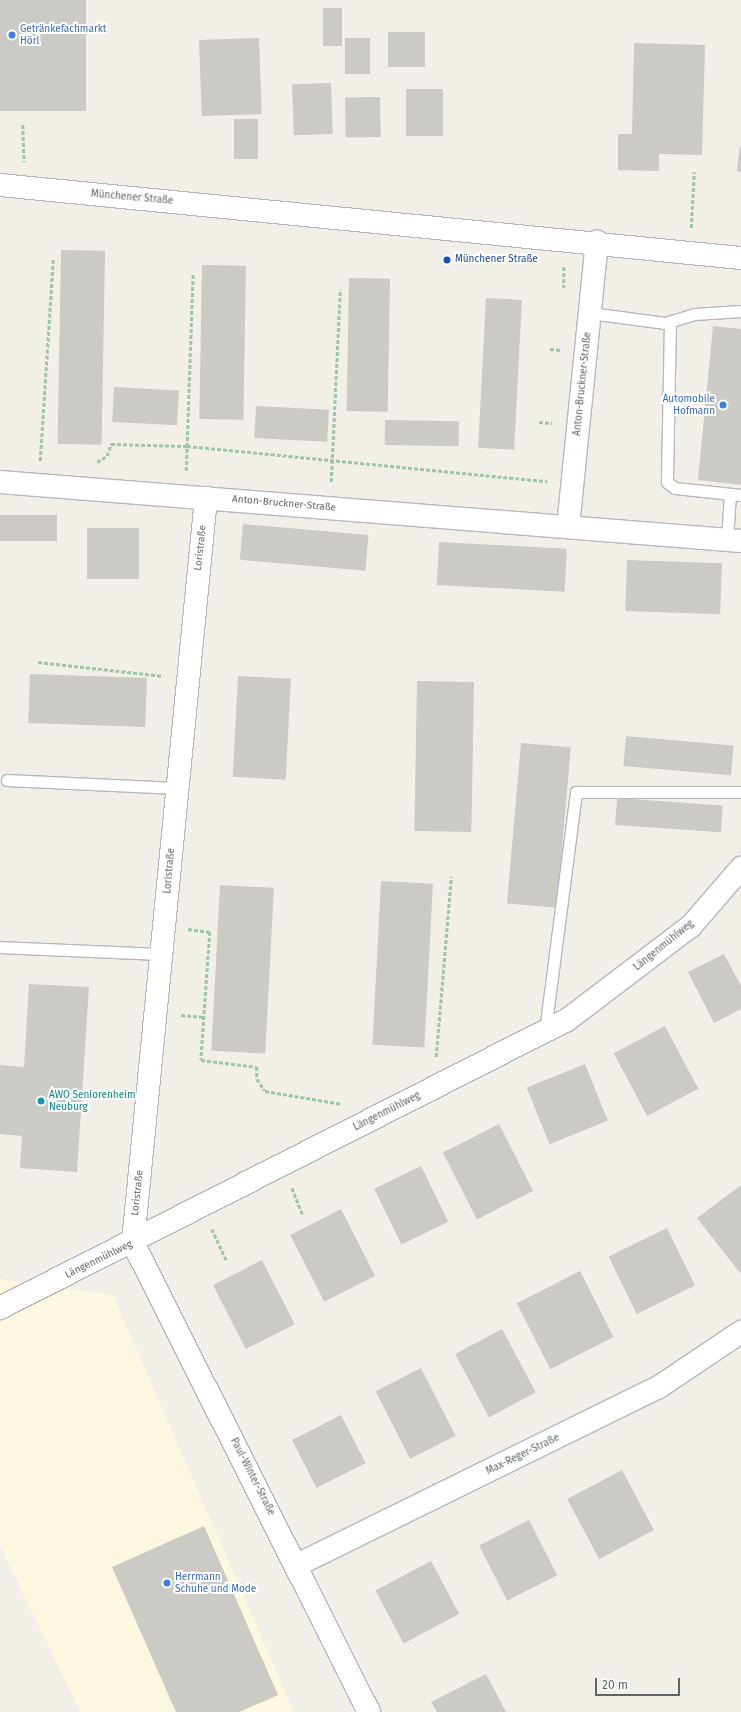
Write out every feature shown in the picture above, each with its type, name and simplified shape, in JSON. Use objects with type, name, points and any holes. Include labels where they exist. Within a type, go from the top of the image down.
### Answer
[{"type":"street","name":"Münchener Straße","points":[[0,185],[597,241],[741,258]]},
{"type":"street","name":"Anton-Bruckner-Straße","points":[[568,527],[597,241]]},
{"type":"street","name":"Anton-Bruckner-Straße","points":[[0,482],[734,540]]},
{"type":"street","name":"Loristraße","points":[[133,1243],[188,678],[195,497]]},
{"type":"street","name":"Längenmühlweg","points":[[0,1308],[202,1208],[567,1020],[691,926],[741,868]]},
{"type":"street","name":"Paul-Winter-Straße","points":[[133,1243],[298,1565],[369,1712]]},
{"type":"street","name":"Max-Reger-Straße","points":[[298,1565],[659,1387],[741,1332]]},
{"type":"lane","points":[[590,313],[670,322],[694,314],[741,311]]},
{"type":"lane","points":[[670,322],[666,482],[675,488],[736,494],[734,540]]},
{"type":"lane","points":[[7,780],[177,788]]},
{"type":"lane","points":[[545,1031],[576,792],[741,792]]},
{"type":"lane","points":[[0,947],[161,954]]},
{"type":"path","points":[[22,125],[25,188]]},
{"type":"path","points":[[690,252],[694,172]]},
{"type":"path","points":[[38,485],[53,259]]},
{"type":"path","points":[[193,273],[187,446],[195,497]]},
{"type":"path","points":[[330,508],[340,289]]},
{"type":"path","points":[[93,463],[107,456],[111,444],[187,446],[332,463],[552,481]]},
{"type":"path","points":[[34,458],[47,460]]},
{"type":"path","points":[[38,662],[188,678]]},
{"type":"path","points":[[433,1089],[451,877]]},
{"type":"path","points":[[164,927],[210,932],[201,1060],[257,1067],[257,1079],[264,1090],[349,1106]]},
{"type":"path","points":[[283,1166],[303,1215]]},
{"type":"path","points":[[202,1208],[228,1261]]},
{"type":"shaded area","points":[[0,1279],[113,1295],[294,1712],[80,1712],[0,1545]]},
{"type":"building","points":[[0,0],[86,0],[86,111],[0,111]]},
{"type":"building","points":[[323,8],[342,8],[342,46],[323,46]]},
{"type":"building","points":[[388,32],[425,32],[425,67],[388,67]]},
{"type":"building","points":[[259,38],[262,114],[202,116],[199,40]]},
{"type":"building","points":[[345,38],[370,38],[370,74],[345,74]]},
{"type":"building","points":[[634,43],[705,45],[702,155],[659,154],[659,171],[618,170],[618,134],[632,134]]},
{"type":"building","points":[[331,83],[333,134],[294,135],[292,84]]},
{"type":"building","points":[[406,89],[443,89],[443,136],[406,136]]},
{"type":"building","points":[[380,97],[381,137],[346,138],[345,98]]},
{"type":"building","points":[[234,119],[258,119],[258,159],[234,159]]},
{"type":"building","points":[[741,146],[741,172],[737,171]]},
{"type":"building","points":[[61,250],[105,251],[102,445],[58,444]]},
{"type":"building","points":[[202,265],[246,266],[243,420],[199,419]]},
{"type":"building","points":[[349,278],[390,279],[388,412],[347,411]]},
{"type":"building","points":[[486,298],[522,300],[514,450],[478,448]]},
{"type":"building","name":"Automobile Hofmann","points":[[713,326],[741,329],[741,485],[698,480]]},
{"type":"building","points":[[114,387],[179,390],[177,425],[112,422]]},
{"type":"building","points":[[256,406],[329,410],[327,442],[254,438]]},
{"type":"building","points":[[385,420],[459,421],[459,446],[385,445]]},
{"type":"building","points":[[0,515],[57,515],[57,541],[0,541]]},
{"type":"building","points":[[243,524],[369,535],[365,571],[240,560]]},
{"type":"building","points":[[87,528],[139,528],[139,579],[87,579]]},
{"type":"building","points":[[439,542],[567,549],[565,592],[437,585]]},
{"type":"building","points":[[627,560],[722,563],[720,614],[625,611]]},
{"type":"building","points":[[30,674],[147,678],[145,727],[28,723]]},
{"type":"building","points":[[238,676],[291,679],[286,780],[233,777]]},
{"type":"building","points":[[417,681],[474,682],[471,832],[414,831]]},
{"type":"building","points":[[626,736],[734,745],[731,775],[623,766]]},
{"type":"building","points":[[521,743],[571,747],[557,908],[507,903]]},
{"type":"building","points":[[617,798],[723,805],[721,832],[615,825]]},
{"type":"building","points":[[381,881],[433,884],[424,1047],[372,1045]]},
{"type":"building","points":[[220,885],[274,888],[265,1054],[211,1051]]},
{"type":"building","points":[[724,954],[741,986],[741,1009],[714,1023],[688,972]]},
{"type":"building","name":"AWO Seniorenheim Neuburg","points":[[29,984],[89,987],[77,1172],[20,1168],[22,1136],[0,1134],[0,1065],[24,1067]]},
{"type":"building","points":[[665,1026],[698,1089],[647,1116],[614,1053]]},
{"type":"building","points":[[585,1064],[608,1121],[549,1144],[527,1088]]},
{"type":"building","points":[[499,1124],[533,1191],[477,1219],[443,1153]]},
{"type":"building","points":[[421,1166],[448,1222],[401,1245],[374,1189]]},
{"type":"building","points":[[741,1185],[741,1272],[740,1273],[697,1218]]},
{"type":"building","points":[[341,1209],[375,1276],[324,1302],[290,1235]]},
{"type":"building","points":[[667,1228],[695,1286],[637,1314],[609,1256]]},
{"type":"building","points":[[262,1260],[295,1324],[246,1349],[213,1285]]},
{"type":"building","points":[[580,1271],[614,1337],[550,1369],[517,1303]]},
{"type":"building","points":[[502,1329],[536,1393],[489,1417],[455,1354]]},
{"type":"building","points":[[421,1368],[456,1436],[410,1459],[376,1391]]},
{"type":"building","points":[[341,1415],[366,1463],[317,1488],[292,1440]]},
{"type":"building","points":[[622,1470],[654,1530],[599,1559],[567,1499]]},
{"type":"building","points":[[529,1520],[557,1575],[507,1601],[479,1545]]},
{"type":"building","points":[[204,1526],[278,1695],[239,1712],[176,1712],[112,1567]]},
{"type":"building","points":[[431,1561],[459,1614],[404,1644],[375,1591]]},
{"type":"building","points":[[486,1674],[506,1712],[437,1712],[431,1702]]},
{"type":"place","name":"Getränkefachmarkt Hörl","points":[[12,35]]},
{"type":"place","name":"Münchener Straße","points":[[447,260]]},
{"type":"place","name":"Automobile Hofmann","points":[[723,405]]},
{"type":"place","name":"AWO Seniorenheim Neuburg","points":[[41,1101]]},
{"type":"place","name":"Herrmann Schuhe und Mode","points":[[167,1583]]}]
